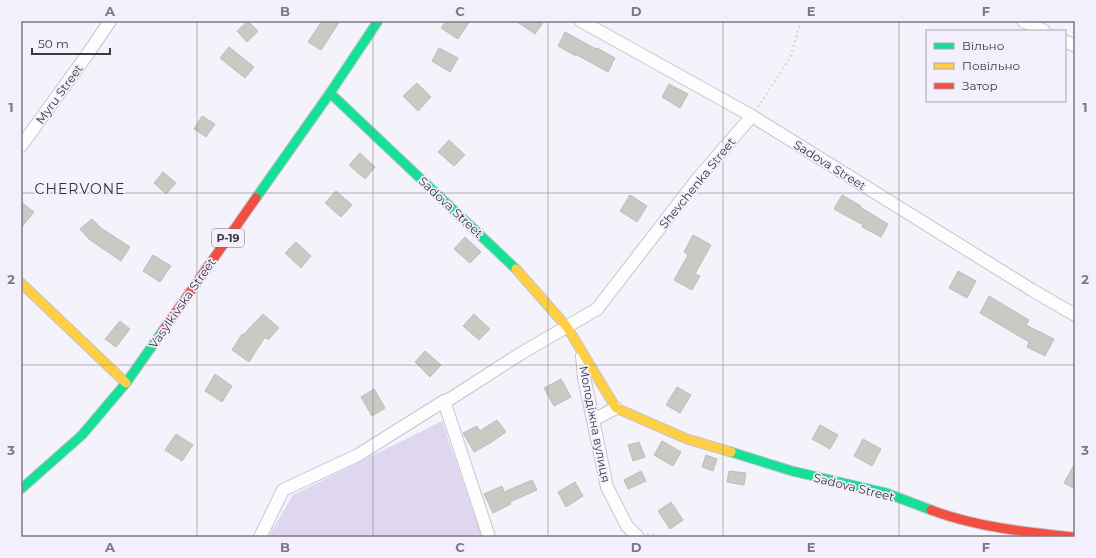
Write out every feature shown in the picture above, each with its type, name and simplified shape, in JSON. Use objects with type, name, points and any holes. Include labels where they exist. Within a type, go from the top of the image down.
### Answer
[{"type":"street","name":"Myru Street","points":[[21,146],[110,21]]},
{"type":"street","name":"Vasylkivska Street","points":[[21,489],[82,435],[126,383],[330,93],[378,21]]},
{"type":"street","name":"Sadova Street","points":[[581,21],[752,116],[1032,290],[1075,315]]},
{"type":"street","points":[[1023,21],[1042,30]]},
{"type":"street","points":[[1066,42],[1075,46]]},
{"type":"street","name":"Sadova Street","points":[[330,93],[514,267],[567,327],[616,408],[687,439],[792,471],[886,494],[947,516],[1012,530],[1073,537]]},
{"type":"street","name":"Shevchenka Street","points":[[567,327],[597,309],[699,178],[752,116]]},
{"type":"street","points":[[21,282],[126,383]]},
{"type":"street","points":[[260,537],[283,490],[358,455],[520,354],[567,327]]},
{"type":"street","name":"Молодіжна вулиця","points":[[581,351],[584,377],[607,487],[627,526],[638,537]]},
{"type":"street","points":[[444,401],[489,537]]},
{"type":"street","points":[[593,420],[616,408]]},
{"type":"path","points":[[752,116],[790,58],[801,21]]},
{"type":"shaded area","points":[[442,421],[482,537],[268,537],[293,495]]},
{"type":"building","points":[[248,21],[258,31],[247,42],[237,31]]},
{"type":"building","points":[[322,21],[340,21],[321,50],[308,42]]},
{"type":"building","points":[[446,21],[470,21],[458,39],[441,28]]},
{"type":"building","points":[[516,21],[544,21],[535,34]]},
{"type":"building","points":[[565,32],[615,58],[608,72],[558,46]]},
{"type":"building","points":[[229,47],[254,67],[245,78],[220,58]]},
{"type":"building","points":[[439,48],[458,58],[450,72],[432,61]]},
{"type":"building","points":[[417,83],[431,97],[418,111],[403,96]]},
{"type":"building","points":[[669,84],[688,94],[680,108],[662,97]]},
{"type":"building","points":[[202,116],[215,124],[206,137],[194,129]]},
{"type":"building","points":[[449,140],[465,155],[454,166],[438,152]]},
{"type":"building","points":[[360,153],[375,167],[365,179],[349,165]]},
{"type":"building","points":[[163,172],[176,183],[166,194],[154,183]]},
{"type":"building","points":[[336,191],[352,205],[341,217],[325,203]]},
{"type":"building","points":[[630,195],[647,206],[637,222],[620,211]]},
{"type":"building","points":[[842,195],[888,224],[881,237],[834,209]]},
{"type":"building","points":[[21,202],[34,212],[21,228]]},
{"type":"building","points":[[92,219],[101,228],[130,247],[121,261],[90,240],[80,229]]},
{"type":"building","points":[[693,235],[711,245],[695,274],[700,276],[692,290],[674,280],[688,255],[684,252]]},
{"type":"building","points":[[465,237],[481,252],[470,263],[454,249]]},
{"type":"building","points":[[296,242],[311,256],[301,268],[285,253]]},
{"type":"building","points":[[153,255],[171,266],[160,282],[143,271]]},
{"type":"building","points":[[958,271],[976,281],[967,298],[949,288]]},
{"type":"building","points":[[989,296],[1029,320],[1026,325],[1054,339],[1045,356],[1027,347],[1029,342],[980,313]]},
{"type":"building","points":[[263,314],[279,328],[268,340],[265,337],[249,362],[232,350],[242,334],[243,335]]},
{"type":"building","points":[[474,314],[490,329],[479,340],[463,326]]},
{"type":"building","points":[[120,321],[130,329],[116,347],[105,339]]},
{"type":"building","points":[[425,351],[441,365],[430,377],[415,362]]},
{"type":"building","points":[[215,374],[232,386],[222,402],[205,391]]},
{"type":"building","points":[[561,379],[571,397],[554,406],[544,388]]},
{"type":"building","points":[[677,387],[691,395],[680,413],[666,405]]},
{"type":"building","points":[[374,389],[385,408],[372,416],[361,397]]},
{"type":"building","points":[[497,420],[506,432],[474,452],[463,433],[477,426],[480,431]]},
{"type":"building","points":[[820,425],[838,435],[830,449],[812,439]]},
{"type":"building","points":[[176,434],[193,445],[182,461],[165,450]]},
{"type":"building","points":[[863,439],[881,449],[872,466],[854,456]]},
{"type":"building","points":[[662,441],[681,452],[673,466],[654,455]]},
{"type":"building","points":[[639,442],[645,457],[633,461],[628,445]]},
{"type":"building","points":[[706,455],[717,459],[713,471],[702,467]]},
{"type":"building","points":[[1075,463],[1075,489],[1064,483]]},
{"type":"building","points":[[641,471],[646,481],[628,489],[624,480]]},
{"type":"building","points":[[729,471],[746,473],[744,485],[727,482]]},
{"type":"building","points":[[532,480],[537,490],[510,502],[511,504],[493,513],[484,494],[502,486],[504,492]]},
{"type":"building","points":[[575,482],[583,496],[566,507],[558,492]]},
{"type":"building","points":[[671,502],[683,520],[670,529],[658,511]]},
{"type":"traffic: fast","points":[[256,198],[330,93],[378,21]]},
{"type":"traffic: fast","points":[[330,93],[516,269]]},
{"type":"traffic: fast","points":[[21,489],[82,435],[126,383],[162,332]]},
{"type":"traffic: fast","points":[[731,452],[792,471],[886,493],[931,510]]},
{"type":"traffic: slow","points":[[516,269],[567,327],[616,408],[687,439],[731,452]]},
{"type":"traffic: slow","points":[[21,283],[126,383]]},
{"type":"traffic: jam","points":[[162,332],[256,198]]},
{"type":"traffic: jam","points":[[931,510],[983,525],[1073,537]]},
{"type":"district","name":"CHERVONE","points":[[80,189]]}]
